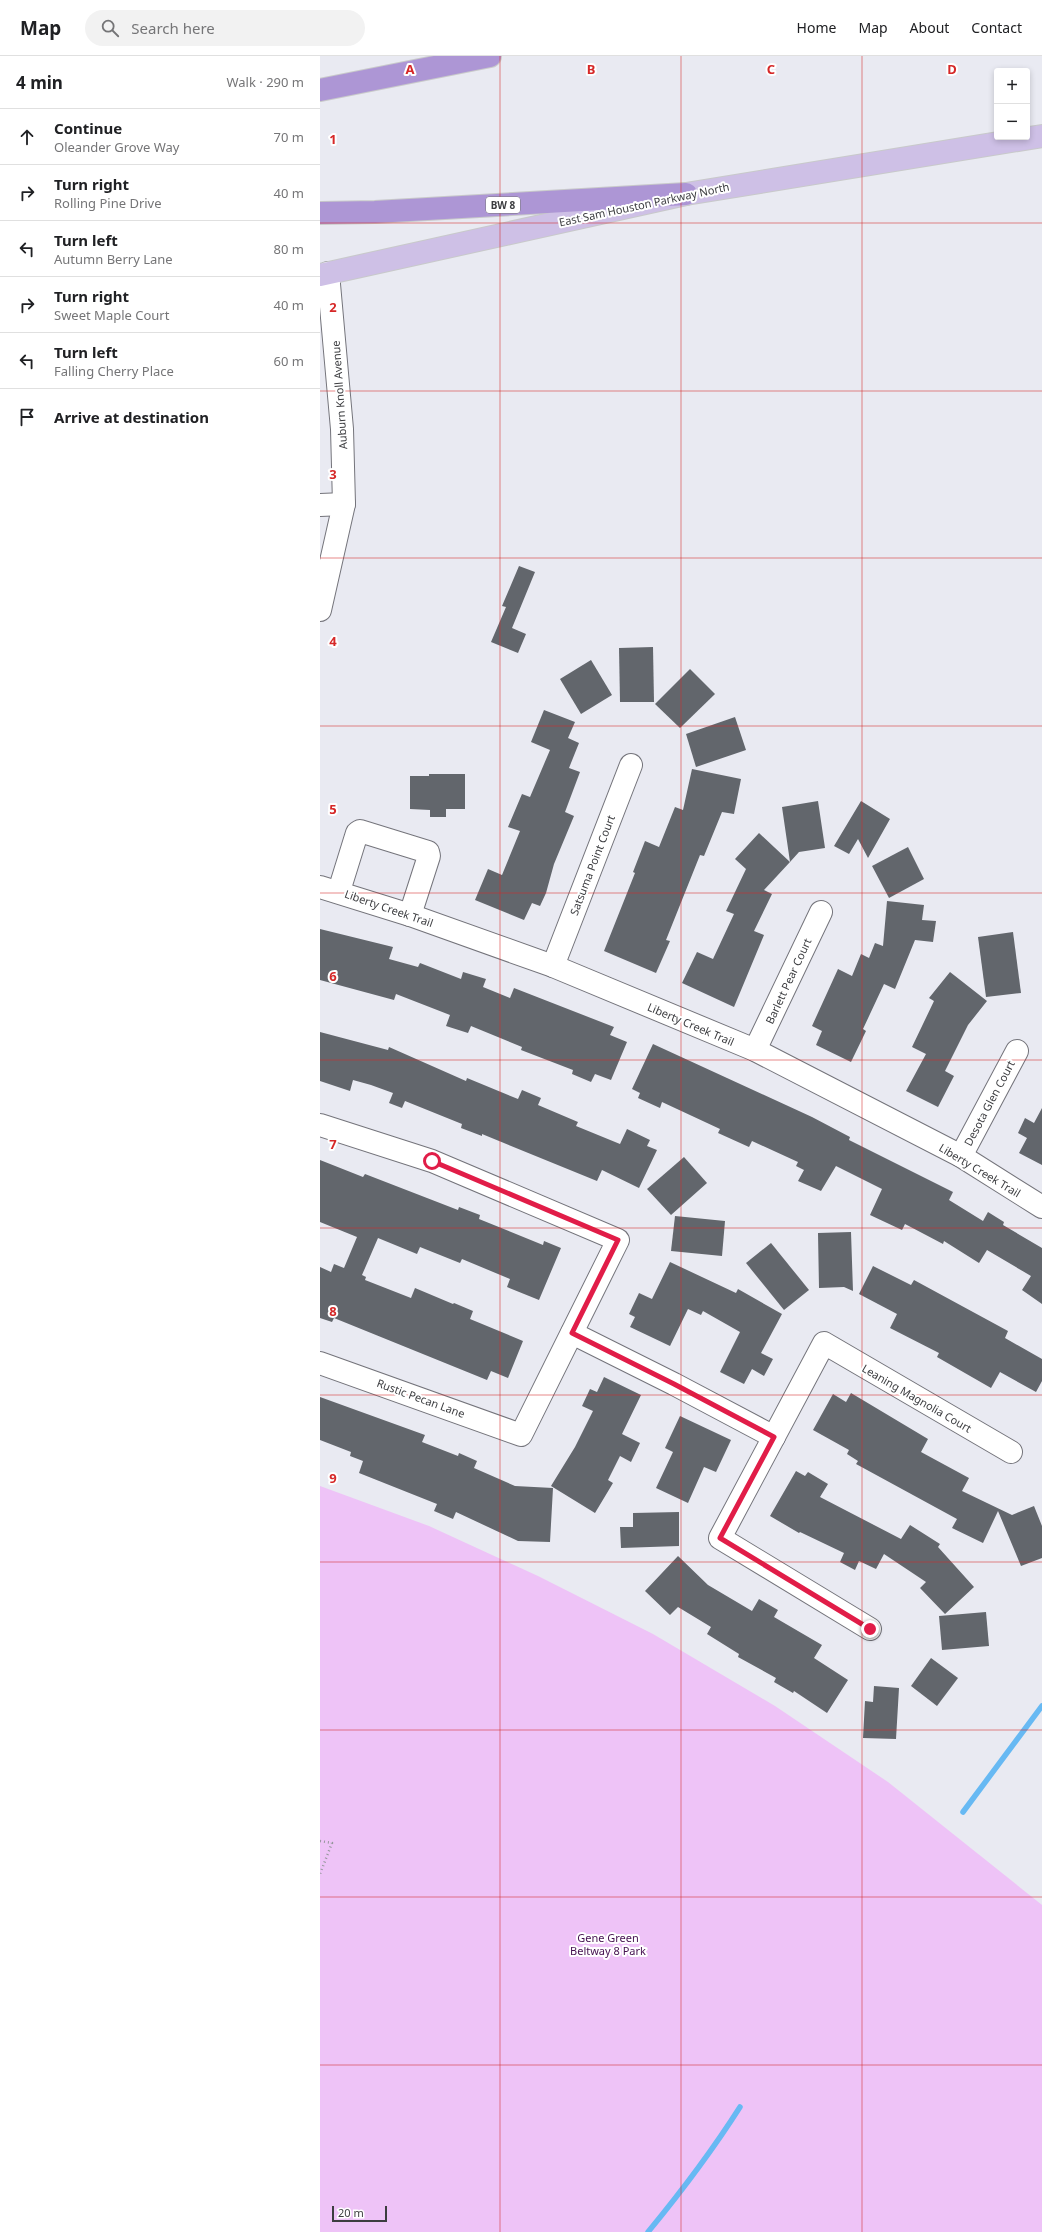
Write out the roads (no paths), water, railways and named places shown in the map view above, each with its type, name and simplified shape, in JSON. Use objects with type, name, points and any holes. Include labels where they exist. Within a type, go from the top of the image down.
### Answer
[{"type":"highway","points":[[320,90],[490,56]]},
{"type":"highway","name":"BW 8","points":[[320,213],[375,212],[686,194]]},
{"type":"main road","name":"East Sam Houston Parkway North","points":[[324,274],[686,194],[1042,136]]},
{"type":"street","name":"Auburn Knoll Avenue","points":[[320,610],[344,504],[342,429],[324,274]]},
{"type":"street","points":[[320,505],[344,504]]},
{"type":"street","name":"Satsuma Point Court","points":[[553,966],[631,765]]},
{"type":"street","points":[[329,889],[357,833],[360,831],[428,852],[429,856],[410,914]]},
{"type":"street","name":"Liberty Creek Trail","points":[[329,889],[410,914],[553,966],[755,1050],[961,1156],[1042,1207]]},
{"type":"street","name":"Barlett Pear Court","points":[[755,1050],[821,912]]},
{"type":"street","name":"Desota Glen Court","points":[[961,1156],[1017,1051]]},
{"type":"street","points":[[320,1125],[432,1161],[618,1240],[572,1333],[674,1384],[774,1437],[720,1538],[870,1629]]},
{"type":"street","name":"Rustic Pecan Lane","points":[[320,1363],[521,1435],[572,1333]]},
{"type":"street","name":"Leaning Magnolia Court","points":[[774,1437],[824,1343],[1011,1452]]},
{"type":"waterway","points":[[963,1812],[1042,1706]]},
{"type":"waterway","points":[[648,2232],[696,2171],[740,2107]]},
{"type":"park label","name":"Gene Green Beltway 8 Park","points":[[608,1943]]}]
